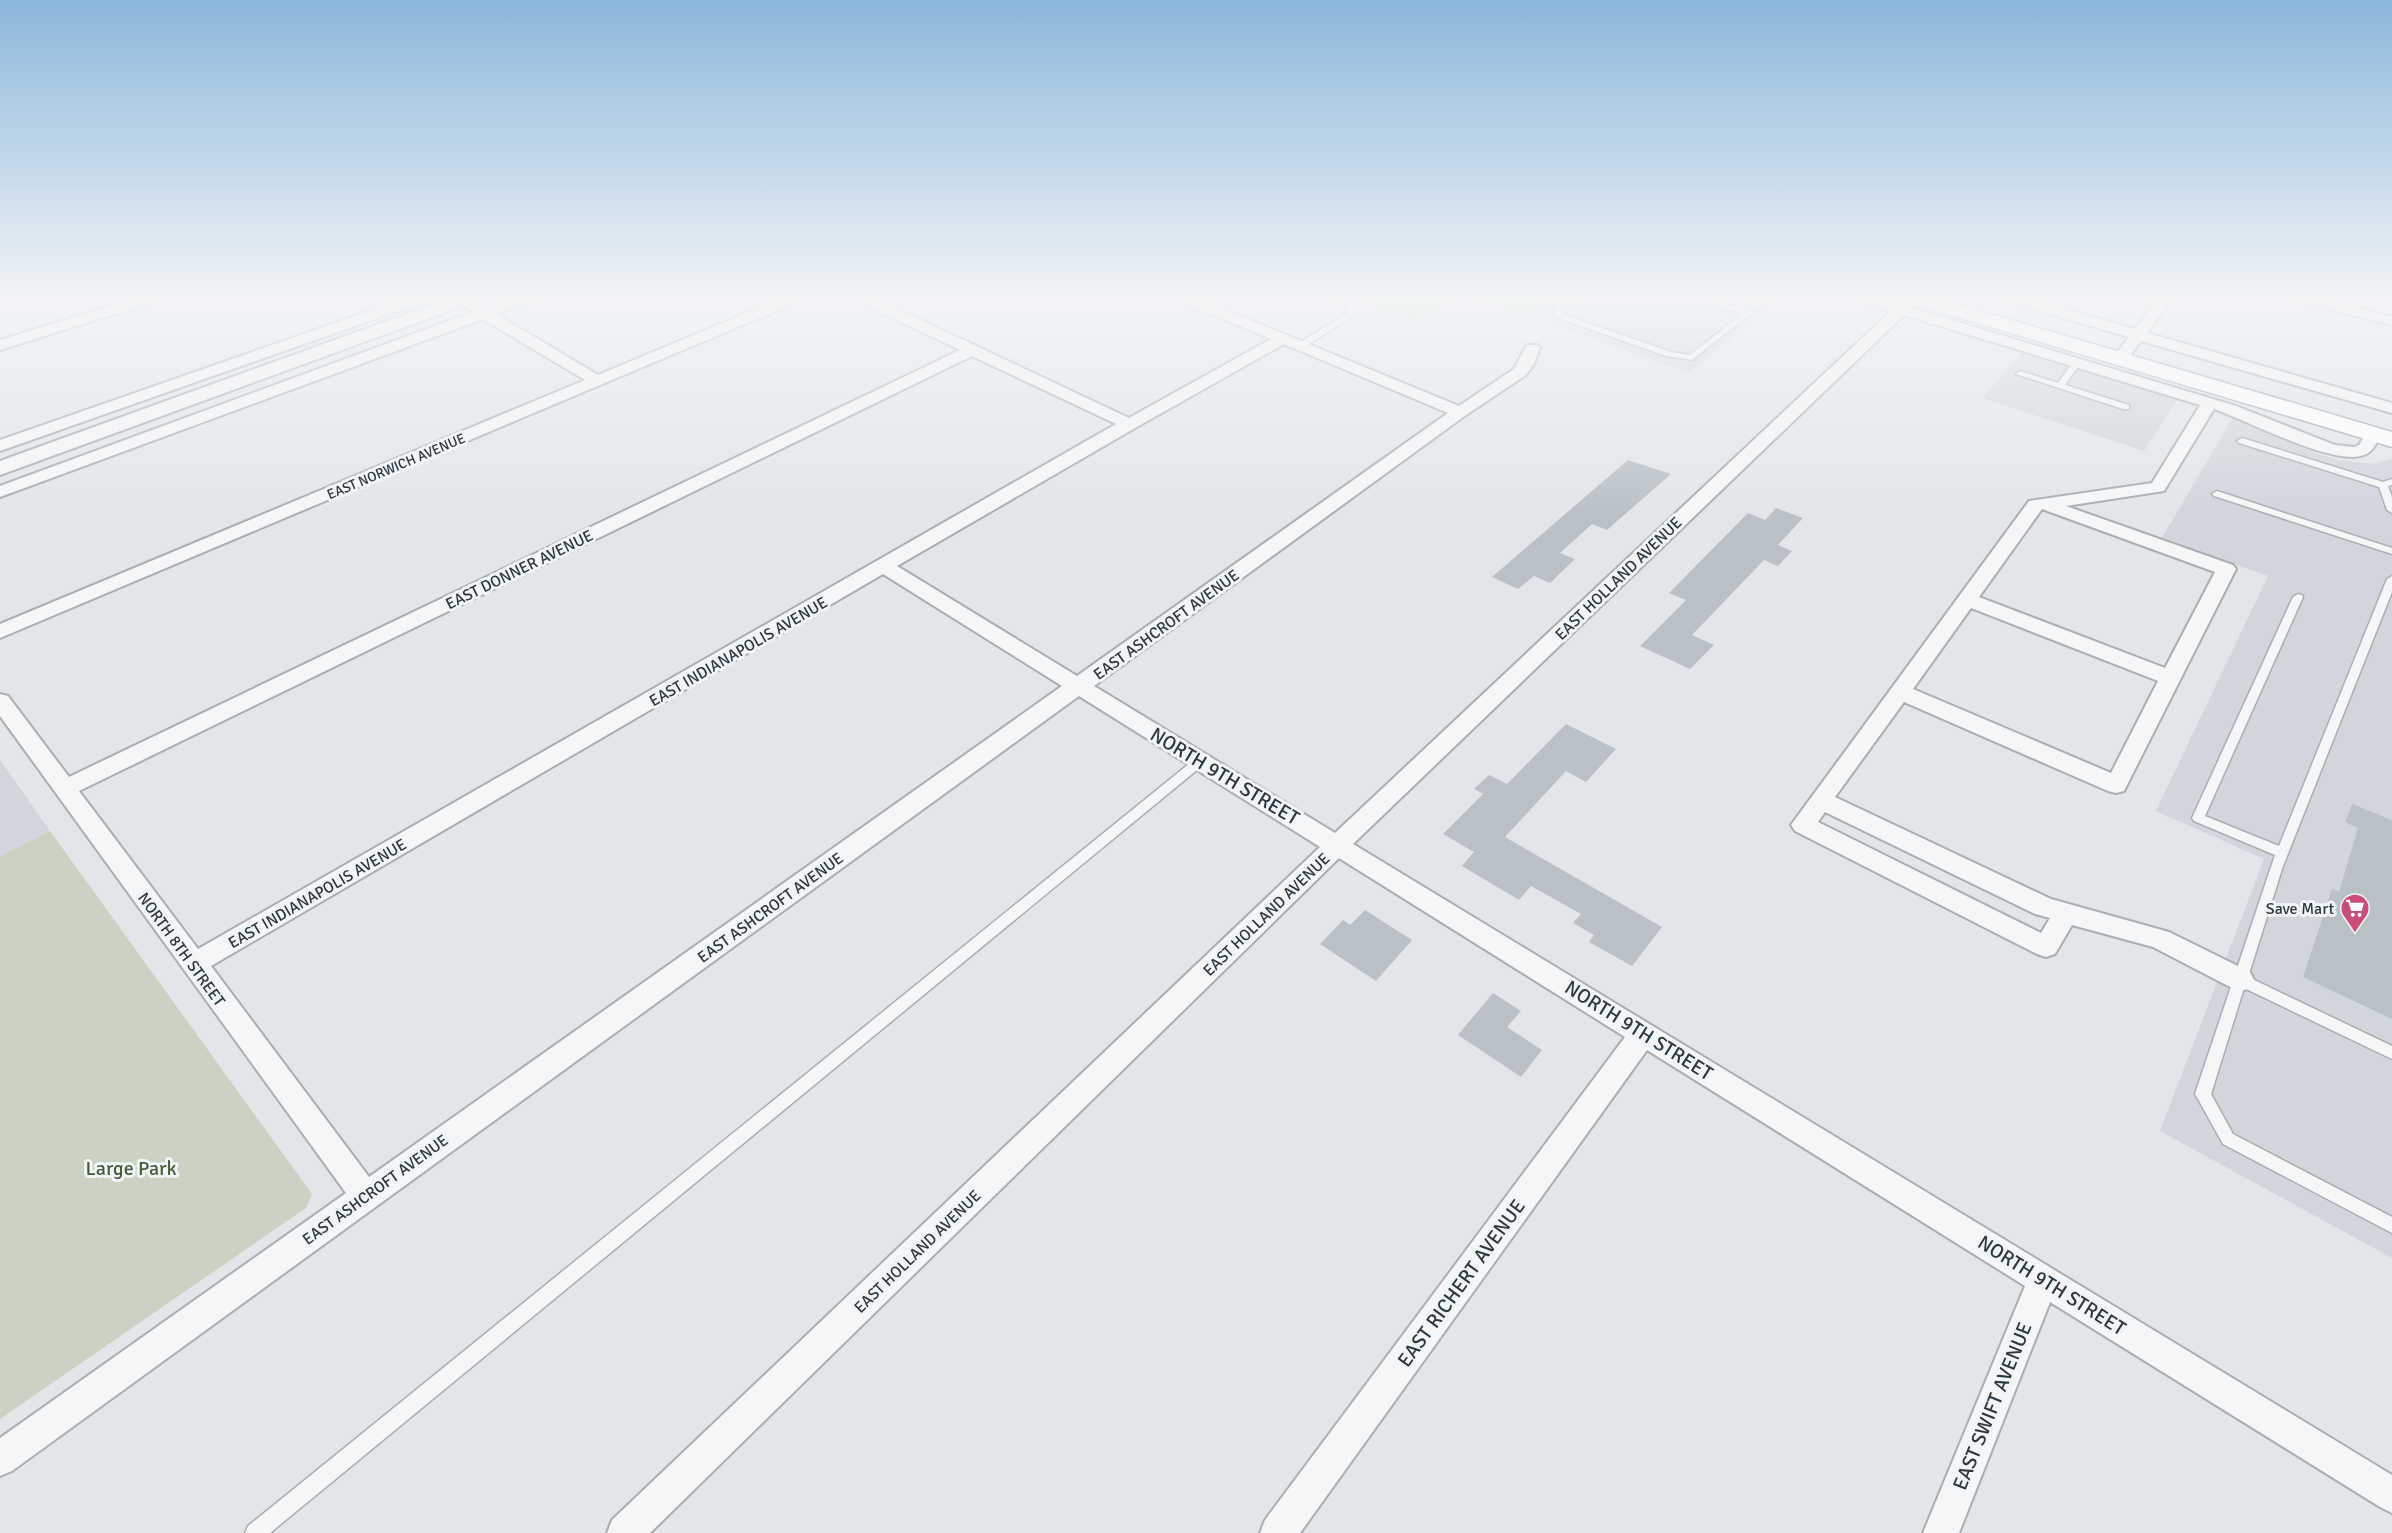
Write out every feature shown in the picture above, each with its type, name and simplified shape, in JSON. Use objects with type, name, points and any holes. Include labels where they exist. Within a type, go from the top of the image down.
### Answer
[{"type":"main road","points":[[2200,371],[2387,433]]},
{"type":"street","points":[[0,446],[215,371]]},
{"type":"street","points":[[0,468],[267,371]]},
{"type":"street","points":[[0,492],[329,371]]},
{"type":"street","points":[[581,371],[598,381]]},
{"type":"street","name":"EAST NORWICH AVENUE","points":[[0,632],[623,371]]},
{"type":"street","name":"EAST DONNER AVENUE","points":[[64,789],[929,371]]},
{"type":"street","points":[[1019,371],[1129,424]]},
{"type":"street","name":"EAST INDIANAPOLIS AVENUE","points":[[193,964],[885,567],[1129,424],[1235,371]]},
{"type":"street","points":[[1362,371],[1460,412]]},
{"type":"street","name":"EAST ASHCROFT AVENUE","points":[[0,1459],[1460,412],[1521,371]]},
{"type":"street","name":"EAST HOLLAND AVENUE","points":[[625,1533],[1338,844],[1838,371]]},
{"type":"street","points":[[2102,371],[2271,424],[2332,450],[2357,452],[2387,433]]},
{"type":"street","points":[[2230,371],[2392,408]]},
{"type":"street","points":[[2066,913],[2046,947],[1803,825],[2036,504],[2158,487],[2210,403]]},
{"type":"street","points":[[1900,692],[2116,784],[2226,569],[2042,504]]},
{"type":"street","name":"NORTH 9TH STREET","points":[[885,567],[2392,1495]]},
{"type":"street","points":[[1967,599],[2170,678]]},
{"type":"street","name":"NORTH 8TH STREET","points":[[0,701],[366,1196]]},
{"type":"street","points":[[1821,800],[2044,907],[2160,939],[2241,980]]},
{"type":"street","name":"EAST RICHERT AVENUE","points":[[1278,1533],[1643,1034]]},
{"type":"street","name":"EAST SWIFT AVENUE","points":[[1941,1533],[2043,1280]]},
{"type":"lane","points":[[2060,387],[2072,371]]},
{"type":"lane","points":[[2020,374],[2126,407]]},
{"type":"lane","points":[[2242,441],[2388,484],[2392,510]]},
{"type":"lane","points":[[2217,494],[2392,551]]},
{"type":"lane","points":[[2392,579],[2283,853],[2203,1094],[2228,1139],[2392,1225]]},
{"type":"lane","points":[[2283,853],[2198,818],[2298,597]]},
{"type":"lane","points":[[255,1533],[1199,762]]},
{"type":"lane","points":[[2241,980],[2392,1053]]},
{"type":"shaded area","points":[[2006,371],[2080,371],[2177,400],[2144,451],[1982,398]]},
{"type":"shaded area","points":[[2233,417],[2312,452],[2339,460],[2371,464],[2392,459],[2392,1258],[2160,1131],[2264,859],[2156,811],[2268,576],[2162,538]]},
{"type":"shaded area","points":[[0,760],[50,831],[0,856]]},
{"type":"green space","name":"Large Park","points":[[50,831],[312,1194],[306,1208],[0,1419],[0,856]]},
{"type":"building","points":[[1628,460],[1671,474],[1607,530],[1592,524],[1560,553],[1575,559],[1550,583],[1534,576],[1518,589],[1492,577]]},
{"type":"building","points":[[1776,508],[1803,518],[1778,545],[1792,551],[1778,566],[1764,560],[1692,635],[1714,645],[1690,669],[1640,646],[1686,600],[1669,593],[1748,513],[1765,520]]},
{"type":"building","points":[[1566,724],[1616,749],[1586,782],[1566,771],[1505,837],[1662,927],[1632,966],[1589,942],[1594,935],[1573,923],[1581,914],[1531,886],[1519,900],[1462,866],[1474,852],[1443,834],[1483,794],[1474,789],[1489,775],[1507,784]]},
{"type":"building","name":"Save Mart","points":[[2352,804],[2392,820],[2392,1019],[2303,977],[2332,889],[2339,892],[2358,828],[2345,822]]},
{"type":"building","points":[[1365,910],[1412,940],[1376,981],[1320,944],[1343,920],[1350,925]]},
{"type":"building","points":[[1493,993],[1521,1011],[1507,1027],[1542,1050],[1521,1077],[1458,1035]]},
{"type":"place","name":"Save Mart","points":[[2355,934]]}]
